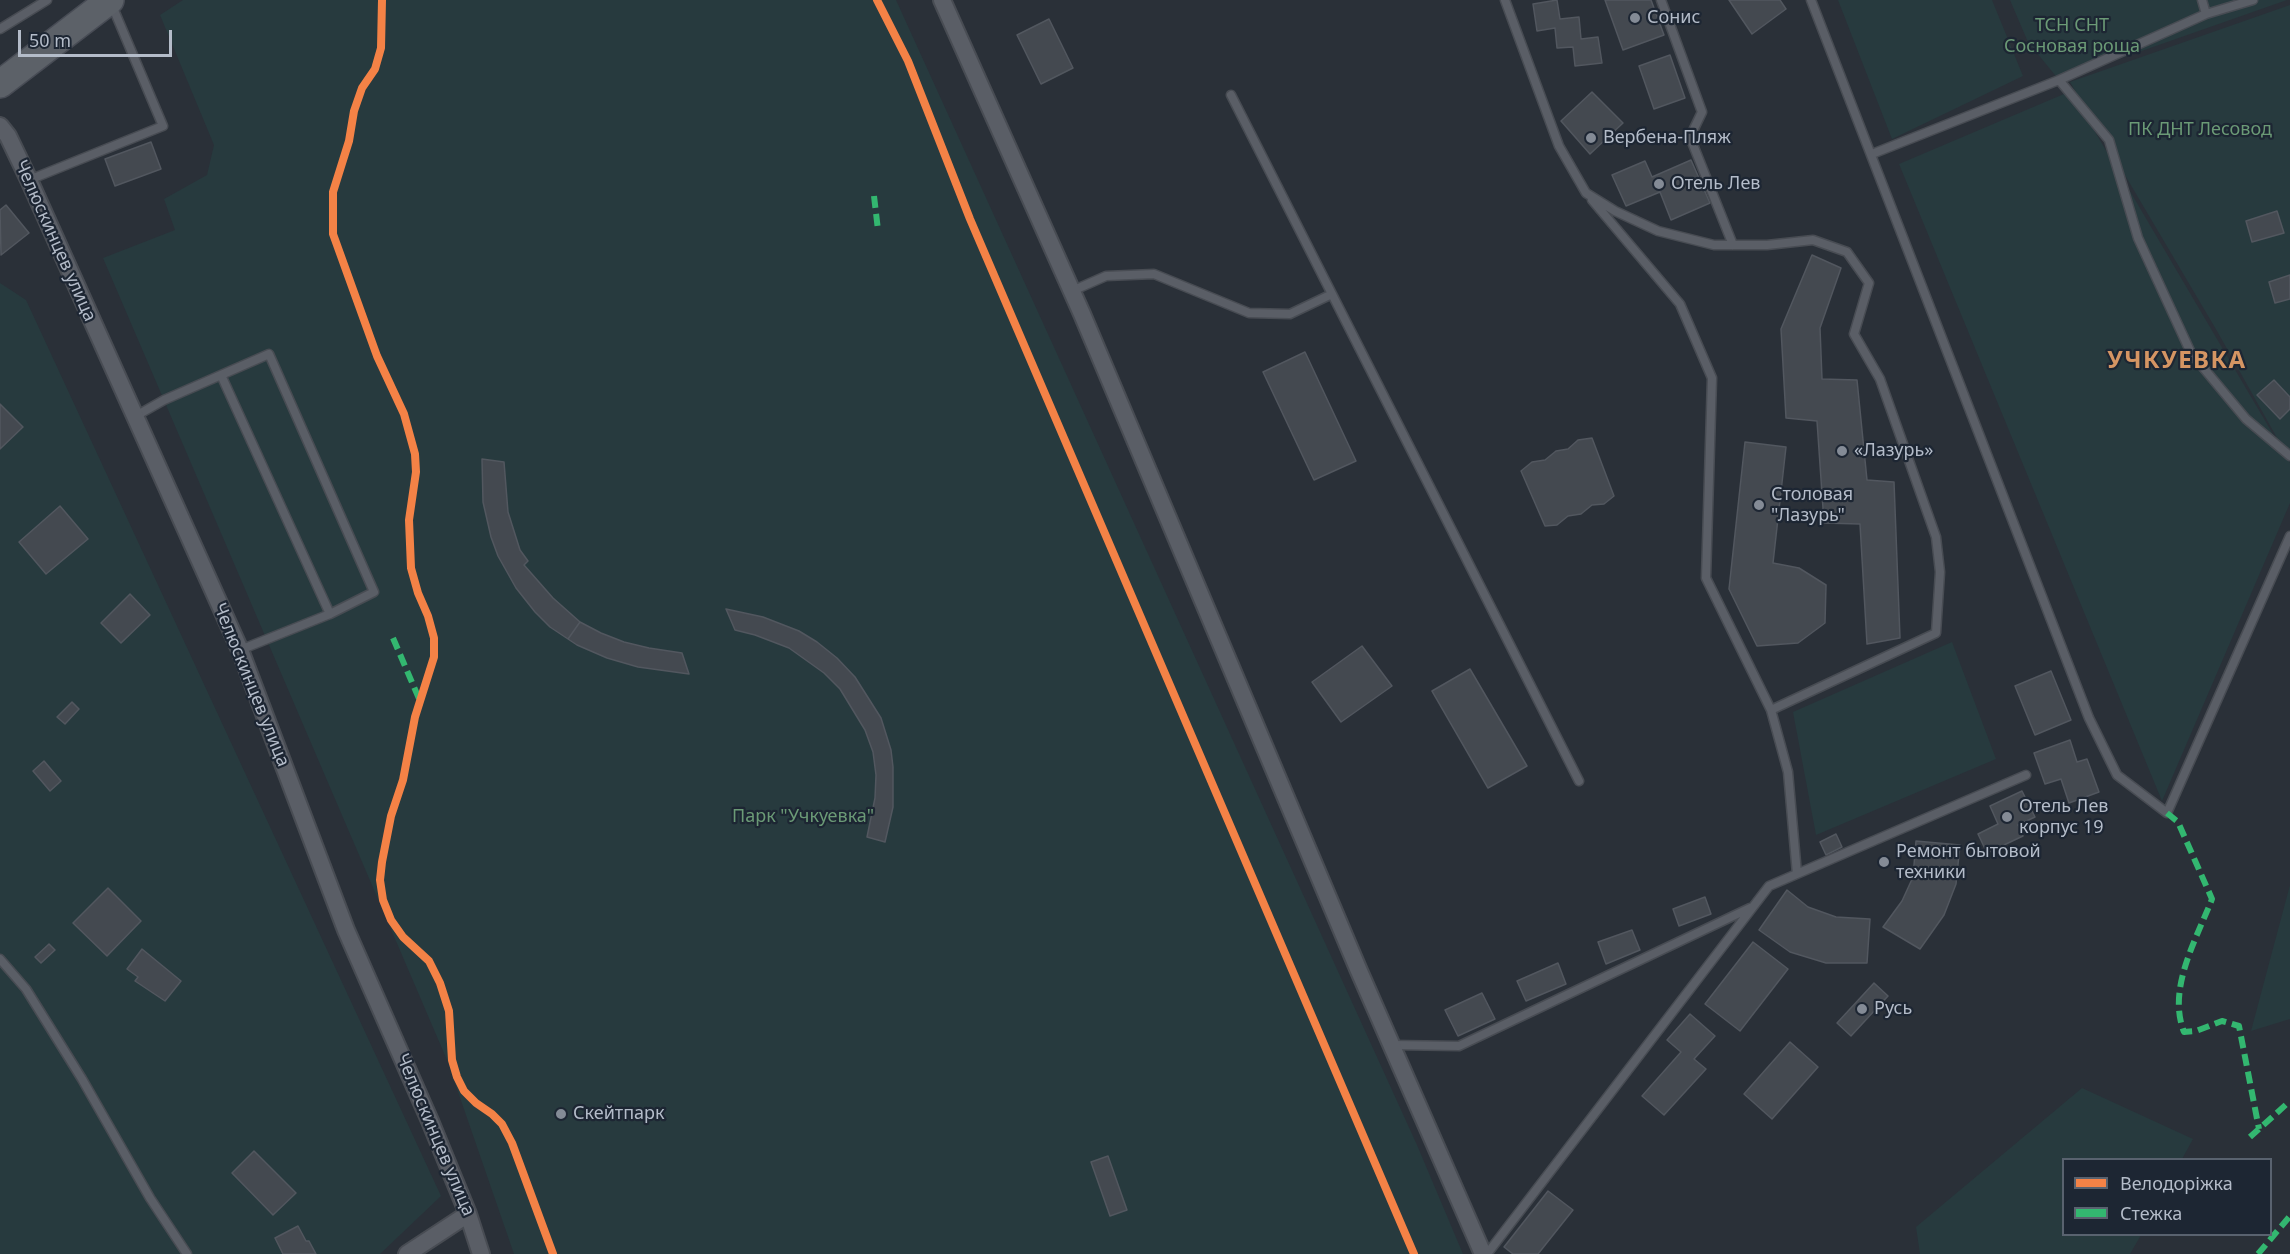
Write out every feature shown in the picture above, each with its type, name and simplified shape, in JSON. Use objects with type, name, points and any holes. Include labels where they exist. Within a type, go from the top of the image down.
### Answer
[{"type":"main road","points":[[0,84],[110,0]]},
{"type":"street","points":[[942,0],[1072,291],[1391,1045],[1485,1254]]},
{"type":"street","name":"Челюскинцев улица","points":[[0,126],[8,136],[29,180],[240,650],[346,930],[468,1214],[481,1254]]},
{"type":"street","points":[[407,1254],[468,1214]]},
{"type":"lane","points":[[0,29],[47,0]]},
{"type":"lane","points":[[29,180],[163,126],[110,0]]},
{"type":"lane","points":[[1505,0],[1559,146],[1586,193],[1680,304],[1712,378],[1706,579],[1771,710],[1788,772],[1797,874]]},
{"type":"lane","points":[[1661,0],[1702,112],[1690,137],[1733,245]]},
{"type":"lane","points":[[1811,0],[2089,718],[2117,775],[2167,813],[2290,536]]},
{"type":"lane","points":[[2202,0],[2206,14]]},
{"type":"lane","points":[[1872,154],[2059,80],[2206,14],[2253,0]]},
{"type":"lane","points":[[2059,80],[2109,140],[2138,238],[2191,353],[2246,419],[2290,456]]},
{"type":"lane","points":[[1231,95],[1579,782]]},
{"type":"lane","points":[[1586,193],[1615,211],[1658,231],[1714,245],[1767,245],[1813,240],[1847,252],[1869,283],[1854,334],[1880,379],[1936,537],[1940,572],[1936,633],[1771,710]]},
{"type":"lane","points":[[1072,291],[1106,276],[1154,274],[1249,312],[1290,314],[1332,294]]},
{"type":"lane","points":[[134,417],[164,399],[269,354],[374,592],[330,614],[240,650]]},
{"type":"lane","points":[[221,375],[330,614]]},
{"type":"lane","points":[[1485,1254],[1769,886],[2026,776]]},
{"type":"lane","points":[[1391,1045],[1460,1046],[1752,908]]},
{"type":"lane","points":[[0,959],[26,989],[82,1079],[150,1198],[187,1254]]},
{"type":"green space","name":"Парк \"Учкуевка\"","points":[[183,0],[896,0],[1417,1145],[1463,1254],[514,1254],[447,1060],[103,258],[175,230],[164,199],[207,175],[214,145],[160,15]]},
{"type":"green space","points":[[1838,0],[1992,0],[2023,76],[1892,139]]},
{"type":"green space","name":"ТСН СНТ Сосновая роща","points":[[2010,0],[2287,0],[2059,80],[2028,42]]},
{"type":"green space","name":"ПК ДНТ Лесовод","points":[[2290,5],[2290,461],[2217,331],[2070,82]]},
{"type":"green space","points":[[2071,91],[2290,463],[2290,503],[2162,801],[1899,164]]},
{"type":"green space","points":[[0,283],[26,300],[441,1196],[380,1254],[0,1254]]},
{"type":"green space","points":[[1952,642],[1996,759],[1816,835],[1793,712]]},
{"type":"green space","points":[[2290,885],[2290,1019],[2251,1031]]},
{"type":"green space","points":[[2082,1088],[2193,1139],[2183,1158],[2062,1158],[2062,1236],[2140,1236],[2130,1254],[1920,1254],[1916,1227]]},
{"type":"building","points":[[1557,0],[1560,19],[1579,17],[1581,39],[1598,37],[1602,63],[1575,66],[1573,47],[1557,48],[1555,28],[1537,31],[1533,4]]},
{"type":"building","name":"Сонис","points":[[1605,0],[1651,0],[1664,35],[1623,50]]},
{"type":"building","points":[[1729,0],[1780,0],[1786,9],[1752,34]]},
{"type":"building","points":[[1049,19],[1073,68],[1041,84],[1017,35]]},
{"type":"building","points":[[1670,55],[1685,98],[1654,109],[1639,66]]},
{"type":"building","name":"Вербена-Пляж","points":[[1592,92],[1623,123],[1590,154],[1561,121]]},
{"type":"building","points":[[151,142],[161,169],[115,186],[105,159]]},
{"type":"building","name":"Отель Лев","points":[[1691,160],[1710,203],[1671,220],[1660,192],[1626,206],[1612,175],[1645,161],[1652,177]]},
{"type":"building","points":[[6,205],[29,233],[1,255],[0,210]]},
{"type":"building","points":[[2277,211],[2284,233],[2252,242],[2246,221]]},
{"type":"building","name":"«Лазурь»","points":[[1812,255],[1841,268],[1820,328],[1822,379],[1857,380],[1867,480],[1894,482],[1900,638],[1867,644],[1860,524],[1824,523],[1817,421],[1786,418],[1781,329]]},
{"type":"building","points":[[2290,275],[2290,299],[2275,303],[2269,282]]},
{"type":"building","points":[[1305,352],[1356,461],[1314,480],[1263,372]]},
{"type":"building","points":[[2274,380],[2290,397],[2290,409],[2280,419],[2257,395]]},
{"type":"building","points":[[0,404],[23,427],[0,449]]},
{"type":"building","points":[[1592,438],[1614,496],[1604,504],[1592,505],[1581,514],[1568,516],[1557,525],[1545,526],[1521,471],[1532,462],[1545,460],[1556,451],[1568,449],[1578,440]]},
{"type":"building","name":"Столовая \"Лазурь\"","points":[[1745,442],[1786,447],[1773,563],[1799,568],[1826,585],[1825,623],[1798,643],[1757,646],[1729,589]]},
{"type":"building","points":[[482,459],[504,462],[508,512],[520,550],[528,561],[524,565],[553,598],[580,622],[568,639],[550,627],[535,612],[516,588],[498,556],[483,502]]},
{"type":"building","points":[[60,506],[88,539],[46,574],[19,542]]},
{"type":"building","points":[[130,594],[150,615],[121,643],[101,623]]},
{"type":"building","points":[[726,609],[763,617],[799,631],[837,658],[855,677],[881,718],[891,750],[893,807],[885,842],[867,837],[875,798],[876,775],[873,752],[865,730],[840,689],[824,673],[789,648],[735,630]]},
{"type":"building","points":[[580,622],[624,642],[682,653],[689,674],[638,667],[607,658],[577,645],[568,639]]},
{"type":"building","points":[[1362,646],[1392,686],[1341,722],[1312,682]]},
{"type":"building","points":[[1470,669],[1527,766],[1488,788],[1432,691]]},
{"type":"building","points":[[2051,671],[2071,720],[2035,735],[2015,686]]},
{"type":"building","points":[[72,702],[79,709],[65,724],[57,717]]},
{"type":"building","points":[[2070,740],[2077,762],[2087,759],[2099,792],[2069,803],[2061,779],[2045,784],[2034,753]]},
{"type":"building","points":[[44,761],[61,781],[50,791],[33,771]]},
{"type":"building","points":[[2022,791],[2035,817],[2018,825],[2023,836],[1987,853],[1978,834],[1998,824],[1990,806]]},
{"type":"building","points":[[1836,834],[1842,847],[1826,855],[1820,842]]},
{"type":"building","points":[[1916,841],[1960,845],[1956,884],[1944,915],[1920,949],[1883,927],[1902,901],[1913,877]]},
{"type":"building","points":[[108,888],[141,921],[107,956],[73,923]]},
{"type":"building","points":[[1787,890],[1808,907],[1836,917],[1870,919],[1867,963],[1826,963],[1790,952],[1759,930]]},
{"type":"building","points":[[1705,897],[1711,914],[1679,926],[1673,909]]},
{"type":"building","points":[[1632,930],[1640,950],[1606,964],[1598,942]]},
{"type":"building","points":[[1753,942],[1788,969],[1740,1031],[1705,1004]]},
{"type":"building","points":[[49,944],[55,950],[41,963],[35,957]]},
{"type":"building","points":[[142,949],[181,981],[165,1001],[135,981],[138,977],[127,969]]},
{"type":"building","points":[[1558,963],[1566,984],[1526,1001],[1517,981]]},
{"type":"building","name":"Русь","points":[[1874,983],[1888,996],[1851,1036],[1837,1023]]},
{"type":"building","points":[[1482,993],[1495,1019],[1458,1036],[1445,1010]]},
{"type":"building","points":[[1690,1014],[1715,1036],[1694,1059],[1706,1069],[1664,1115],[1642,1096],[1681,1052],[1667,1040]]},
{"type":"building","points":[[1790,1042],[1818,1067],[1772,1119],[1744,1094]]},
{"type":"building","points":[[254,1151],[296,1193],[273,1215],[232,1173]]},
{"type":"building","points":[[1108,1156],[1127,1210],[1110,1216],[1091,1162]]},
{"type":"building","points":[[1548,1191],[1573,1210],[1538,1254],[1513,1254],[1504,1247]]},
{"type":"building","points":[[298,1226],[316,1254],[283,1254],[275,1238]]},
{"type":"marked path","points":[[874,196],[878,230]]},
{"type":"marked path","points":[[393,638],[420,701]]},
{"type":"marked path","points":[[2167,813],[2178,822],[2212,899],[2181,982],[2180,1016],[2184,1032],[2196,1031],[2222,1021],[2239,1026],[2259,1129]]},
{"type":"marked path","points":[[2250,1137],[2290,1101]]},
{"type":"marked path","points":[[2258,1254],[2290,1216]]},
{"type":"cycle path","points":[[382,0],[381,48],[375,69],[362,88],[354,111],[349,141],[333,192],[333,234],[377,356],[404,414],[415,454],[416,472],[409,520],[411,568],[434,638],[434,657],[415,717],[403,780],[391,816],[380,880],[383,900],[391,920],[403,937],[429,961],[440,983],[449,1011],[452,1060],[457,1077],[464,1091],[502,1124],[512,1143],[553,1254]]},
{"type":"cycle path","points":[[877,0],[908,61],[970,219],[1414,1254]]},
{"type":"place","name":"Сонис","points":[[1635,18]]},
{"type":"place","name":"Вербена-Пляж","points":[[1591,138]]},
{"type":"place","name":"Отель Лев","points":[[1659,184]]},
{"type":"place","name":"«Лазурь»","points":[[1842,451]]},
{"type":"place","name":"Столовая \"Лазурь\"","points":[[1759,505]]},
{"type":"place","name":"Отель Лев корпус 19","points":[[2007,817]]},
{"type":"place","name":"Ремонт бытовой техники","points":[[1884,862]]},
{"type":"place","name":"Русь","points":[[1862,1009]]},
{"type":"place","name":"Скейтпарк","points":[[561,1114]]},
{"type":"district","name":"УЧКУЕВКА","points":[[2177,361]]}]
